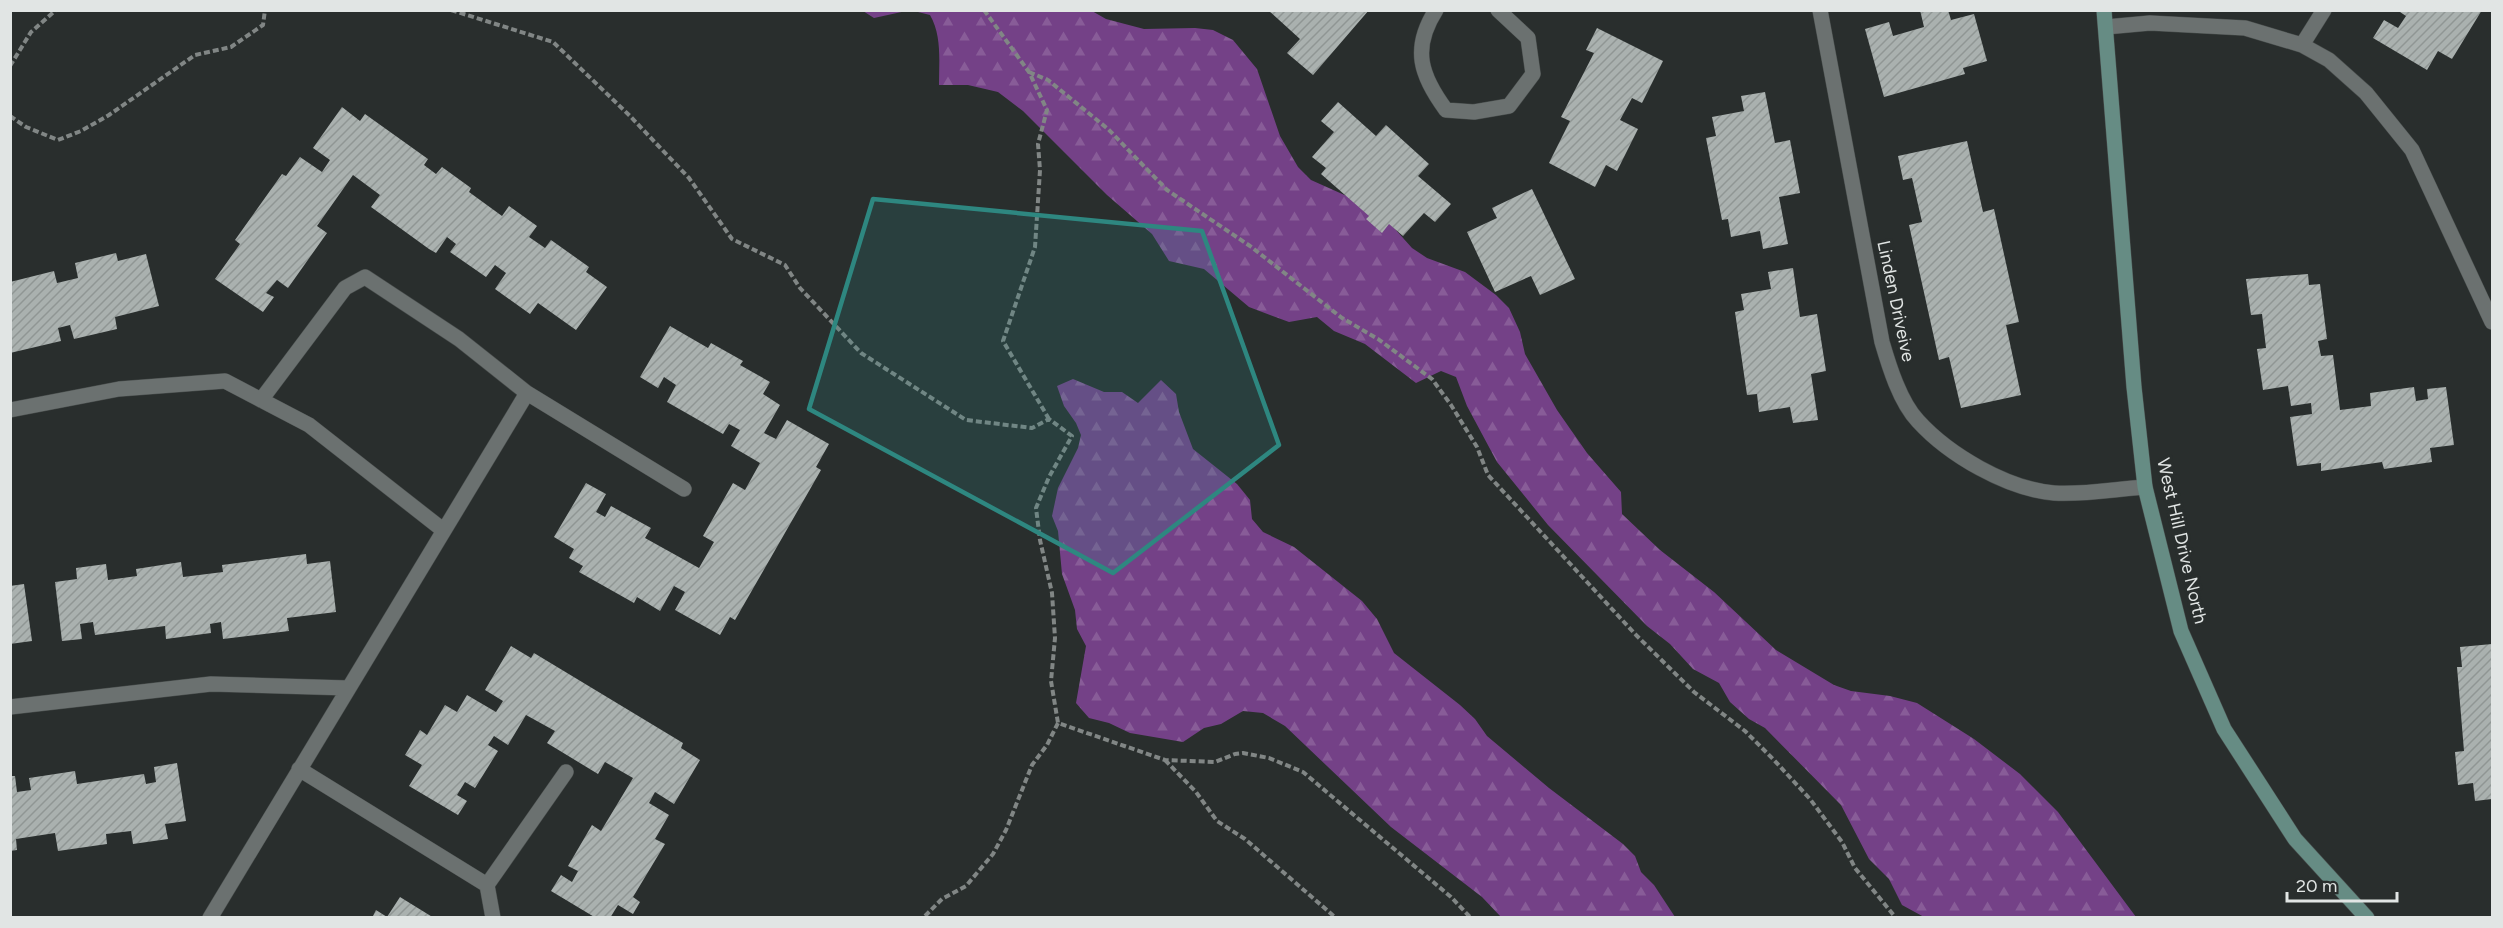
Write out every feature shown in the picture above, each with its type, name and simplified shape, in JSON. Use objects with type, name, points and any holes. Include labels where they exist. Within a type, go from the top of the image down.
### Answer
[{"type":"street","points":[[1436,10],[1425,27],[1421,56],[1428,85],[1446,111],[1474,112],[1509,106],[1533,74],[1528,38],[1498,10]]},
{"type":"street","name":"Linden Driveive","points":[[1820,10],[1882,342],[1893,378],[1917,420],[1957,454],[2004,480],[2053,493],[2145,487]]},
{"type":"street","name":"West Hill Drive North","points":[[2104,10],[2134,387],[2145,487],[2181,631],[2224,729],[2295,839],[2367,918]]},
{"type":"street","points":[[2302,45],[2324,10]]},
{"type":"street","points":[[2106,27],[2150,22],[2245,28],[2302,45],[2329,60],[2366,93],[2412,150],[2493,322]]},
{"type":"street","points":[[261,400],[345,288],[365,278],[459,339],[527,393],[684,489]]},
{"type":"street","points":[[10,410],[119,389],[225,381],[309,424],[443,530]]},
{"type":"street","points":[[210,918],[527,393]]},
{"type":"street","points":[[10,707],[211,684],[348,688]]},
{"type":"street","points":[[299,770],[487,885]]},
{"type":"street","points":[[492,918],[487,885],[566,772]]},
{"type":"path","points":[[10,66],[31,32],[56,10]]},
{"type":"path","points":[[10,116],[26,127],[58,140],[81,131],[109,116],[195,55],[231,47],[263,25],[265,10]]},
{"type":"path","points":[[451,10],[554,42],[630,116],[689,178],[732,239],[785,265],[800,288],[861,353],[966,420],[1032,428],[1049,419]]},
{"type":"path","points":[[925,916],[942,899],[966,886],[993,854],[1006,830],[1032,765],[1047,745],[1058,723],[1052,681],[1055,638],[1052,593],[1036,508],[1049,477],[1072,436],[1049,419],[1003,341],[1035,247],[1040,170],[1038,144],[1047,110],[1029,72],[984,10]]},
{"type":"path","points":[[1029,72],[1048,80],[1108,129],[1167,190],[1250,246],[1342,318],[1378,339],[1432,379],[1477,447],[1488,475],[1636,635],[1694,692],[1745,731],[1774,759],[1842,842],[1855,868],[1896,918]]},
{"type":"path","points":[[1058,723],[1165,759],[1215,762],[1243,753],[1269,758],[1303,772],[1451,897],[1471,918]]},
{"type":"path","points":[[1165,759],[1196,792],[1217,821],[1245,839],[1336,918]]},
{"type":"highlighted area","points":[[873,199],[1202,231],[1279,445],[1113,573],[809,409]]},
{"type":"green space","points":[[863,11],[906,11],[874,18]]},
{"type":"green space","points":[[914,11],[1092,11],[1106,19],[1144,29],[1213,30],[1233,40],[1257,69],[1280,136],[1298,167],[1311,180],[1378,210],[1412,248],[1427,258],[1465,272],[1496,295],[1509,308],[1520,332],[1525,354],[1557,410],[1587,453],[1621,492],[1622,514],[1660,550],[1714,592],[1776,650],[1834,685],[1851,691],[1890,696],[1917,703],[1974,739],[2020,774],[2058,812],[2136,917],[1924,917],[1902,905],[1889,879],[1869,859],[1841,805],[1765,728],[1749,719],[1730,702],[1719,683],[1693,669],[1670,644],[1647,626],[1548,525],[1497,462],[1467,406],[1456,377],[1441,371],[1416,383],[1365,344],[1334,331],[1317,317],[1289,322],[1249,307],[1204,269],[1169,261],[1152,234],[1107,195],[1023,111],[998,92],[968,85],[939,85],[939,48],[934,23],[930,15]]},
{"type":"green space","points":[[1073,379],[1104,392],[1122,392],[1138,403],[1161,380],[1176,394],[1179,412],[1193,449],[1237,484],[1250,500],[1252,519],[1263,532],[1294,547],[1362,601],[1377,619],[1394,653],[1460,705],[1475,719],[1487,736],[1549,788],[1623,844],[1635,856],[1641,872],[1654,885],[1675,917],[1501,917],[1482,897],[1391,827],[1285,726],[1263,713],[1243,711],[1221,724],[1204,728],[1183,742],[1130,733],[1109,723],[1089,718],[1076,703],[1086,646],[1077,629],[1075,610],[1062,574],[1058,531],[1052,516],[1058,488],[1078,448],[1081,435],[1064,406],[1057,386]]},
{"type":"building","points":[[1268,10],[1369,10],[1313,75],[1287,53],[1300,39]]},
{"type":"building","points":[[1920,10],[1948,10],[1951,20],[1974,14],[1987,61],[1963,68],[1965,74],[1884,97],[1865,29],[1889,22],[1893,36],[1924,27]]},
{"type":"building","points":[[2397,10],[2482,10],[2452,59],[2438,51],[2427,70],[2373,38],[2384,20],[2398,28],[2406,16]]},
{"type":"building","points":[[1597,28],[1663,61],[1642,103],[1632,98],[1620,120],[1638,129],[1617,171],[1606,165],[1595,187],[1549,163],[1570,121],[1561,117],[1594,53],[1586,50]]},
{"type":"building","points":[[1765,92],[1775,143],[1790,140],[1800,193],[1779,197],[1788,244],[1763,249],[1760,231],[1731,237],[1728,219],[1722,220],[1706,138],[1716,136],[1712,117],[1744,111],[1741,96]]},
{"type":"building","points":[[1338,102],[1376,136],[1386,125],[1429,164],[1418,176],[1451,204],[1435,222],[1424,213],[1403,236],[1389,224],[1382,233],[1366,219],[1369,216],[1321,174],[1326,168],[1312,157],[1334,132],[1321,121]]},
{"type":"building","points":[[342,107],[360,121],[365,114],[428,159],[424,165],[436,174],[442,167],[471,188],[469,192],[502,216],[509,206],[537,226],[529,237],[545,248],[551,240],[589,267],[586,272],[607,287],[576,330],[538,303],[530,314],[495,289],[506,273],[495,265],[486,277],[450,252],[456,244],[447,237],[436,253],[429,249],[371,207],[380,195],[353,175],[317,226],[327,233],[288,288],[277,280],[266,293],[274,297],[263,312],[215,279],[240,244],[235,240],[282,174],[286,176],[300,157],[322,172],[330,160],[313,148]]},
{"type":"building","points":[[1967,141],[1983,212],[1994,209],[2019,322],[2006,325],[2021,395],[1961,408],[1949,357],[1939,360],[1909,225],[1922,222],[1912,178],[1903,180],[1898,156]]},
{"type":"building","points":[[1532,189],[1575,279],[1540,295],[1531,276],[1495,292],[1467,232],[1497,218],[1492,208]]},
{"type":"building","points":[[116,253],[118,261],[146,254],[159,306],[115,317],[117,329],[74,339],[70,325],[58,328],[61,341],[10,353],[10,282],[54,271],[57,283],[78,278],[75,263]]},
{"type":"building","points":[[1793,268],[1800,317],[1817,314],[1826,371],[1811,374],[1818,420],[1793,423],[1790,407],[1759,412],[1757,394],[1747,395],[1735,312],[1744,310],[1741,294],[1771,289],[1768,272]]},
{"type":"building","points":[[2308,274],[2309,285],[2320,284],[2327,339],[2318,341],[2321,356],[2333,355],[2340,410],[2371,406],[2370,393],[2414,387],[2416,401],[2428,399],[2427,389],[2446,387],[2454,445],[2430,448],[2432,462],[2384,469],[2382,462],[2321,471],[2321,463],[2297,466],[2290,417],[2312,414],[2311,403],[2291,406],[2288,386],[2263,390],[2257,349],[2266,348],[2262,314],[2251,315],[2246,279]]},
{"type":"building","points":[[670,326],[708,348],[711,343],[743,361],[740,365],[770,382],[763,394],[780,405],[764,433],[776,439],[787,420],[829,444],[816,467],[821,470],[735,620],[730,617],[720,635],[675,610],[685,592],[674,586],[660,611],[637,597],[634,603],[579,572],[583,566],[569,558],[574,549],[554,537],[586,483],[606,494],[596,512],[605,517],[611,506],[651,528],[645,538],[699,568],[714,542],[703,536],[733,483],[745,490],[760,463],[731,446],[740,430],[729,424],[723,434],[667,402],[676,385],[664,377],[658,388],[640,377]]},
{"type":"building","points":[[306,554],[307,564],[330,561],[336,612],[287,618],[289,631],[223,639],[221,622],[210,624],[211,633],[166,639],[165,626],[95,635],[93,622],[80,624],[82,639],[62,641],[55,582],[77,579],[76,568],[106,564],[108,580],[137,576],[136,569],[181,562],[183,577],[223,572],[222,565]]},
{"type":"building","points":[[24,584],[32,641],[10,644],[10,586]]},
{"type":"building","points":[[2492,644],[2492,799],[2475,801],[2473,783],[2458,785],[2455,752],[2464,751],[2457,667],[2462,667],[2460,647]]},
{"type":"building","points":[[511,646],[531,658],[534,653],[683,743],[681,748],[700,760],[674,804],[655,792],[649,803],[669,815],[655,839],[665,844],[633,897],[640,902],[633,914],[618,905],[610,918],[596,918],[551,891],[561,875],[572,882],[578,871],[568,866],[592,825],[601,831],[633,778],[605,762],[598,774],[547,743],[555,731],[526,715],[508,745],[494,736],[488,745],[498,751],[475,788],[465,782],[457,795],[467,801],[458,815],[409,786],[422,765],[405,755],[420,730],[427,735],[445,705],[457,712],[467,695],[496,712],[503,701],[485,690]]},
{"type":"building","points":[[177,763],[186,821],[165,824],[168,839],[133,844],[131,831],[106,834],[107,844],[58,851],[55,833],[16,839],[17,850],[10,851],[10,776],[15,776],[17,792],[31,790],[29,778],[75,771],[77,784],[144,774],[146,784],[156,782],[154,767]]},
{"type":"building","points":[[400,897],[434,918],[372,918],[376,910],[387,917]]}]
